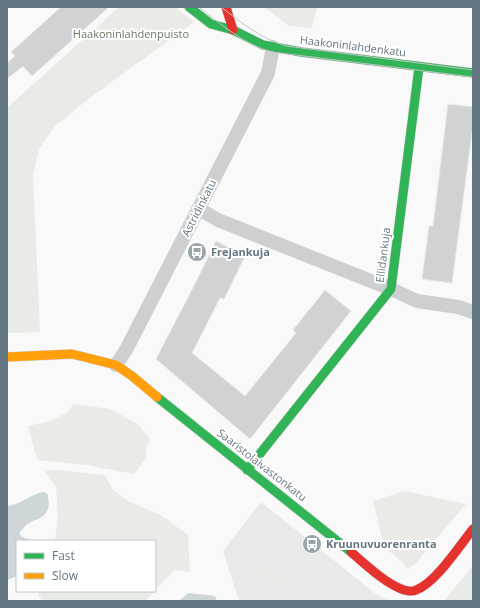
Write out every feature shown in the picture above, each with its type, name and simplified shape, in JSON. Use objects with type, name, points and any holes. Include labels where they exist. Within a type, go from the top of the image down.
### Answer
[{"type":"street","name":"Haakoninlahdenkatu","points":[[189,7],[211,24],[233,30],[263,45],[473,73]]},
{"type":"street","points":[[226,7],[233,30]]},
{"type":"street","name":"Astridinkatu","points":[[116,365],[127,348],[268,73],[273,47]]},
{"type":"street","name":"Ellidankuja","points":[[247,470],[391,289],[419,67]]},
{"type":"street","points":[[199,209],[218,220],[391,289],[417,302],[458,307],[473,312]]},
{"type":"street","name":"Saaristolaivastonkatu","points":[[7,357],[72,354],[116,365],[132,376],[247,470],[391,584],[404,590],[413,591],[424,587],[473,528]]},
{"type":"shaded area","points":[[38,493],[47,493],[49,504],[47,511],[39,519],[28,524],[19,533],[22,537],[31,540],[16,540],[16,576],[7,580],[7,506],[17,504]]},
{"type":"shaded area","points":[[261,502],[376,594],[390,601],[239,601],[223,551]]},
{"type":"shaded area","points":[[188,593],[215,596],[217,601],[179,601]]},
{"type":"green space","name":"Haakoninlahdenpuisto","points":[[119,7],[175,7],[194,22],[91,97],[55,126],[39,149],[33,174],[40,332],[7,333],[7,108]]},
{"type":"green space","points":[[264,7],[317,7],[312,28],[289,26]]},
{"type":"green space","points":[[73,404],[110,409],[138,424],[150,439],[146,448],[146,458],[134,474],[86,465],[37,460],[28,426],[51,421],[68,412]]},
{"type":"green space","points":[[58,470],[105,475],[113,490],[128,501],[162,516],[188,535],[190,572],[174,570],[156,589],[156,540],[55,540],[58,517],[56,487],[45,471]]},
{"type":"green space","points":[[404,491],[466,504],[414,565],[407,569],[403,563],[384,547],[373,501]]},
{"type":"green space","points":[[277,522],[334,567],[329,573],[327,571],[330,567],[279,526],[273,532],[270,531]]},
{"type":"green space","points":[[253,557],[295,591],[279,588],[268,582]]},
{"type":"green space","points":[[473,565],[473,601],[444,601],[445,600]]},
{"type":"green space","points":[[40,592],[154,592],[145,601],[43,601],[38,595]]},
{"type":"building","points":[[61,7],[109,7],[32,76],[23,66],[7,79],[7,63],[15,56],[11,52]]},
{"type":"building","points":[[448,104],[473,107],[473,132],[452,283],[422,279],[429,226],[433,226]]},
{"type":"building","points":[[216,241],[245,256],[224,299],[220,298],[192,353],[245,396],[296,333],[293,330],[325,290],[351,311],[250,439],[156,359]]},
{"type":"tram line","points":[[199,7],[242,39],[261,49],[272,52],[473,77]]},
{"type":"tram line","points":[[221,7],[268,39],[286,46],[473,70]]},
{"type":"traffic: fast","points":[[189,7],[211,24],[233,30],[263,45],[301,52],[473,73]]},
{"type":"traffic: fast","points":[[247,470],[391,289],[419,67]]},
{"type":"traffic: fast","points":[[157,397],[351,552]]},
{"type":"traffic: slow","points":[[7,357],[72,354],[116,365],[157,397]]},
{"type":"traffic: jam","points":[[226,7],[233,30]]},
{"type":"traffic: jam","points":[[351,552],[376,574],[390,583],[404,590],[413,591],[423,586],[439,572],[473,529]]},
{"type":"place","name":"Frejankuja","points":[[197,252]]},
{"type":"place","name":"Kruunuvuorenranta","points":[[312,544]]}]
